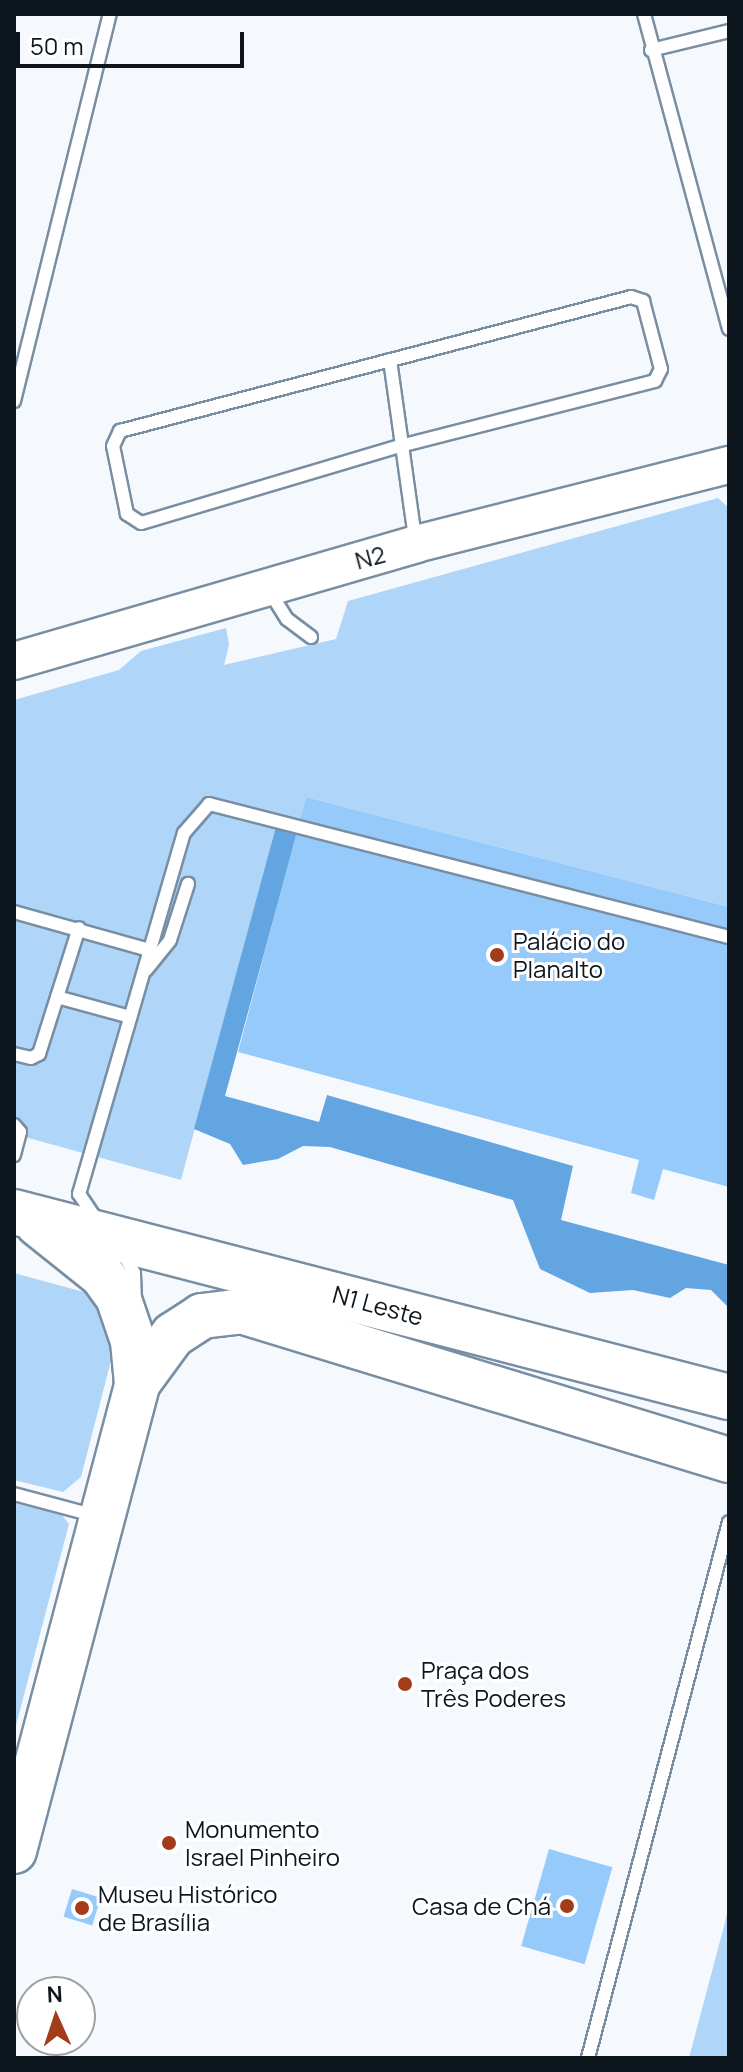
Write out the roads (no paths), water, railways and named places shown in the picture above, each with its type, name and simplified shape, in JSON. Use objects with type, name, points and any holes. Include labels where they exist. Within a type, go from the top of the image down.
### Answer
[{"type":"highway","name":"N1 Leste","points":[[20,1214],[729,1397]]},
{"type":"highway","points":[[14,1851],[137,1384],[133,1341],[118,1297],[102,1275],[20,1214]]},
{"type":"highway","name":"N1 Leste","points":[[137,1384],[173,1335],[202,1316],[241,1311],[729,1460]]},
{"type":"main road","name":"N2","points":[[14,661],[416,544],[729,465]]},
{"type":"lane","points":[[14,401],[110,14]]},
{"type":"lane","points":[[644,14],[651,50],[729,329]]},
{"type":"lane","points":[[651,50],[729,31]]},
{"type":"lane","points":[[631,297],[643,301],[661,369],[655,381],[403,445],[141,523],[127,514],[113,446],[120,431],[390,360],[631,297]]},
{"type":"lane","points":[[390,360],[416,544]]},
{"type":"lane","points":[[266,586],[287,619],[311,637]]},
{"type":"lane","points":[[133,1341],[134,1273],[127,1257],[107,1235],[79,1194],[184,833],[209,804],[729,937]]},
{"type":"lane","points":[[142,976],[170,940],[188,884]]},
{"type":"lane","points":[[14,912],[149,950]]},
{"type":"lane","points":[[14,1054],[31,1058],[39,1054],[79,928]]},
{"type":"lane","points":[[57,997],[130,1017]]},
{"type":"lane","points":[[14,1125],[20,1132],[14,1155]]},
{"type":"lane","points":[[14,1494],[103,1518]]},
{"type":"lane","points":[[588,2058],[729,1522]]},
{"type":"water","points":[[277,823],[298,830],[225,1096],[319,1122],[327,1095],[573,1166],[561,1220],[729,1265],[729,1308],[711,1290],[686,1288],[670,1298],[633,1290],[590,1293],[540,1269],[513,1200],[330,1147],[303,1146],[278,1159],[243,1165],[230,1144],[194,1129]]},
{"type":"place","name":"Palácio do Planalto","points":[[497,955]]},
{"type":"place","name":"Praça dos Três Poderes","points":[[405,1684]]},
{"type":"place","name":"Monumento Israel Pinheiro","points":[[169,1843]]},
{"type":"place","name":"Casa de Chá","points":[[567,1906]]},
{"type":"place","name":"Museu Histórico de Brasília","points":[[82,1908]]}]
